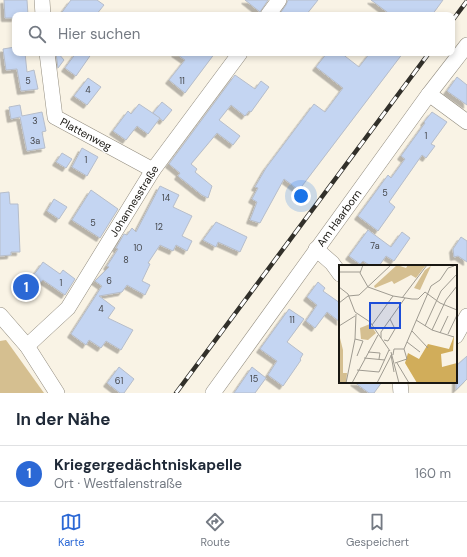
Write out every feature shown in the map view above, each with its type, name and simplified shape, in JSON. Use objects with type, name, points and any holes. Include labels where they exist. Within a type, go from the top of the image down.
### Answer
[{"type":"street","points":[[42,0],[43,12]]},
{"type":"street","points":[[270,12],[279,0]]},
{"type":"street","name":"Am Haarborn","points":[[213,393],[428,94],[467,45]]},
{"type":"street","name":"Plattenweg","points":[[47,56],[54,117],[153,170]]},
{"type":"street","name":"Johannesstraße","points":[[27,346],[68,308],[153,170],[238,56]]},
{"type":"street","points":[[428,94],[467,122]]},
{"type":"street","points":[[316,249],[332,263],[339,273]]},
{"type":"street","points":[[0,315],[27,346],[57,393]]},
{"type":"street","points":[[457,334],[467,316]]},
{"type":"street","points":[[400,383],[401,393]]},
{"type":"shaded area","points":[[6,340],[44,393],[0,393],[0,341]]},
{"type":"building","points":[[4,0],[27,0],[28,12],[12,12],[12,18],[5,18]]},
{"type":"building","points":[[71,0],[97,0],[104,5],[98,12],[62,12]]},
{"type":"building","points":[[245,0],[268,0],[260,12]]},
{"type":"building","points":[[288,0],[318,0],[308,12],[281,12]]},
{"type":"building","points":[[371,0],[443,0],[434,12],[387,12]]},
{"type":"building","points":[[12,48],[12,56],[25,56],[27,72],[34,70],[38,89],[21,91],[17,69],[6,70],[3,49]]},
{"type":"building","points":[[56,56],[61,56],[64,60],[58,68]]},
{"type":"building","points":[[74,56],[90,56],[76,76],[65,68]]},
{"type":"building","points":[[179,56],[213,56],[185,93],[169,80],[185,60]]},
{"type":"building","points":[[325,56],[345,56],[359,67],[368,56],[401,56],[299,190],[284,179],[260,223],[250,220],[257,202],[252,199],[258,188],[255,187],[266,168],[314,104],[325,112],[343,88],[316,67]]},
{"type":"building","points":[[235,75],[255,89],[261,81],[269,87],[251,112],[249,111],[245,116],[231,105],[219,120],[240,136],[233,145],[217,133],[191,164],[197,169],[195,172],[212,186],[208,198],[178,176],[180,173],[169,164]]},
{"type":"building","points":[[457,77],[467,85],[467,105],[447,91]]},
{"type":"building","points":[[88,78],[101,87],[87,105],[74,96]]},
{"type":"building","points":[[162,102],[172,110],[163,121],[153,113]]},
{"type":"building","points":[[139,104],[160,118],[148,134],[137,126],[126,140],[113,131],[128,111],[131,114]]},
{"type":"building","points":[[20,105],[22,116],[42,112],[46,131],[42,132],[45,148],[27,151],[20,117],[11,119],[9,107]]},
{"type":"building","points":[[432,112],[447,122],[431,144],[435,146],[426,158],[422,155],[389,202],[395,207],[378,231],[358,216],[388,175],[391,178],[405,159],[401,156]]},
{"type":"building","points":[[82,148],[98,157],[87,176],[72,167]]},
{"type":"building","points":[[62,153],[72,159],[66,168],[56,162]]},
{"type":"building","points":[[160,186],[179,195],[173,207],[192,216],[182,236],[192,241],[187,251],[176,245],[173,251],[160,245],[148,263],[150,264],[142,281],[150,285],[145,295],[127,285],[122,292],[99,296],[115,308],[108,318],[133,330],[121,350],[106,341],[101,348],[89,340],[86,345],[71,334],[102,286],[95,281],[109,267],[107,266],[118,249],[116,248],[124,234],[127,235],[132,228],[136,232]]},
{"type":"building","points":[[91,190],[118,209],[100,238],[72,220]]},
{"type":"building","points":[[9,192],[10,204],[18,204],[20,252],[11,252],[11,255],[0,256],[0,193]]},
{"type":"building","points":[[54,199],[67,207],[59,219],[47,211]]},
{"type":"building","points":[[216,222],[247,237],[240,252],[218,242],[216,247],[203,240]]},
{"type":"building","points":[[368,230],[391,247],[402,232],[410,238],[394,261],[386,256],[380,265],[369,265],[363,261],[360,264],[349,256]]},
{"type":"building","points":[[461,237],[467,241],[467,262],[458,256],[454,257],[453,249]]},
{"type":"building","points":[[43,262],[60,274],[63,270],[75,279],[65,295],[43,280],[24,296],[17,288],[36,272]]},
{"type":"building","points":[[318,282],[325,288],[323,291],[339,302],[339,321],[327,312],[315,328],[306,321],[317,305],[307,297]]},
{"type":"building","points":[[289,309],[304,319],[287,342],[303,354],[300,359],[301,360],[283,386],[268,375],[277,361],[260,349]]},
{"type":"building","points":[[467,356],[467,379],[456,390],[457,383],[457,365]]},
{"type":"building","points":[[119,367],[134,379],[124,393],[120,393],[107,383]]},
{"type":"building","points":[[252,367],[266,378],[255,393],[234,393]]},
{"type":"building","points":[[355,383],[381,383],[374,393],[369,393]]},
{"type":"railway","points":[[455,17],[467,1]]},
{"type":"railway","points":[[176,393],[427,56]]},
{"type":"place","name":"Kriegergedächtniskapelle","points":[[26,287]]}]
